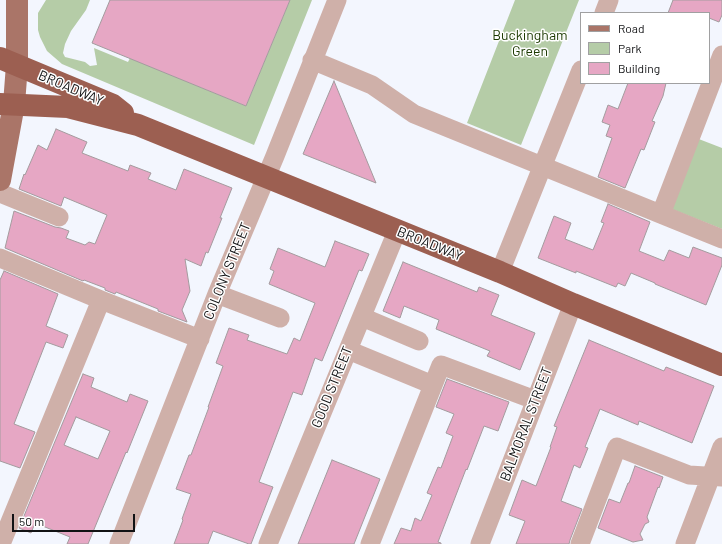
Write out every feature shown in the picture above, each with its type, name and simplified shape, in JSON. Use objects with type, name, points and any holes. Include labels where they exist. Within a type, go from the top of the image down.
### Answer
[{"type":"highway","name":"BROADWAY","points":[[9,61],[113,105],[138,125]]},
{"type":"highway","name":"BROADWAY","points":[[7,104],[68,107],[138,125],[722,364]]},
{"type":"main road","points":[[0,180],[7,104],[9,61],[17,0]]},
{"type":"street","name":"COLONY STREET","points":[[119,544],[217,294],[266,178],[337,0]]},
{"type":"street","points":[[604,12],[609,0]]},
{"type":"street","points":[[661,214],[722,55]]},
{"type":"street","points":[[312,60],[372,84],[414,114],[722,239]]},
{"type":"street","points":[[500,272],[580,73]]},
{"type":"street","points":[[0,193],[60,217]]},
{"type":"street","name":"GOOD STREET","points":[[268,544],[397,231]]},
{"type":"street","points":[[0,258],[200,339]]},
{"type":"street","points":[[217,294],[280,318]]},
{"type":"street","points":[[1,544],[101,300]]},
{"type":"street","name":"BALMORAL STREET","points":[[480,544],[573,304]]},
{"type":"street","points":[[362,317],[419,341]]},
{"type":"street","points":[[348,350],[433,385]]},
{"type":"street","points":[[370,544],[441,365],[535,400]]},
{"type":"street","points":[[580,544],[617,447],[689,475],[716,477]]},
{"type":"street","points":[[684,544],[716,477],[722,447]]},
{"type":"green space","points":[[46,0],[90,0],[86,10],[71,31],[65,44],[63,53],[65,57],[85,62],[90,66],[97,65],[94,48],[128,62],[130,58],[246,106],[290,0],[312,0],[254,145],[62,64],[47,51],[38,30],[38,13]]},
{"type":"green space","name":"Buckingham Green","points":[[515,0],[579,0],[521,145],[467,123]]},
{"type":"green space","points":[[691,136],[722,148],[722,229],[664,206]]},
{"type":"building","points":[[110,0],[290,0],[246,106],[92,43]]},
{"type":"building","points":[[673,0],[722,0],[722,15],[719,22],[710,18],[710,12],[668,12]]},
{"type":"building","points":[[334,81],[376,183],[303,154]]},
{"type":"building","points":[[628,84],[666,84],[663,96],[652,121],[655,122],[644,150],[641,149],[625,188],[598,177],[612,138],[606,136],[610,125],[602,122],[608,105],[618,109]]},
{"type":"building","points":[[56,129],[87,142],[82,153],[128,171],[130,165],[151,173],[148,179],[176,190],[184,169],[232,188],[220,218],[222,218],[208,253],[206,252],[201,266],[185,259],[190,291],[182,310],[187,322],[116,292],[115,294],[105,290],[105,288],[84,280],[83,281],[5,248],[14,211],[69,231],[66,238],[85,245],[89,242],[95,244],[107,215],[64,197],[61,206],[19,189],[24,174],[25,175],[38,145],[47,150]]},
{"type":"building","points":[[608,204],[650,222],[639,251],[664,261],[669,250],[689,258],[693,247],[722,258],[722,265],[706,305],[631,273],[625,286],[618,283],[616,287],[538,258],[554,216],[571,223],[565,239],[593,250],[604,223],[601,222]]},
{"type":"building","points":[[335,241],[369,254],[362,271],[359,270],[322,361],[315,358],[302,395],[293,392],[259,482],[273,487],[251,544],[213,531],[208,544],[174,544],[191,494],[176,489],[189,455],[191,455],[223,366],[216,363],[229,328],[249,335],[247,340],[287,354],[294,338],[300,341],[315,303],[269,284],[274,271],[270,269],[278,248],[325,267]]},
{"type":"building","points":[[403,262],[477,292],[479,287],[499,295],[491,315],[535,333],[520,370],[487,356],[490,351],[436,329],[439,320],[404,306],[400,318],[383,311]]},
{"type":"building","points":[[4,271],[58,294],[46,326],[68,335],[63,348],[46,342],[14,424],[35,432],[20,468],[0,461],[0,280]]},
{"type":"building","points":[[589,340],[664,371],[666,367],[714,386],[692,443],[639,421],[638,425],[600,409],[585,447],[588,448],[580,468],[574,465],[561,501],[582,509],[569,544],[516,544],[525,521],[509,515],[522,480],[536,486],[557,427],[554,426]]},
{"type":"building","points":[[83,374],[94,378],[91,387],[127,402],[130,394],[148,401],[88,544],[67,544],[70,537],[35,523],[31,533],[19,528]],"holes":[[[76,417],[110,431],[98,459],[64,445]]]},
{"type":"building","points":[[447,379],[509,402],[498,431],[484,426],[438,542],[441,544],[394,544],[401,528],[411,531],[415,518],[421,521],[432,495],[427,493],[438,467],[441,468],[453,436],[446,433],[454,414],[436,407]]},
{"type":"building","points":[[332,460],[380,479],[354,544],[298,544]]},
{"type":"building","points":[[635,466],[663,477],[647,517],[649,522],[645,524],[640,534],[643,540],[633,542],[598,528],[609,499],[620,503]]}]
